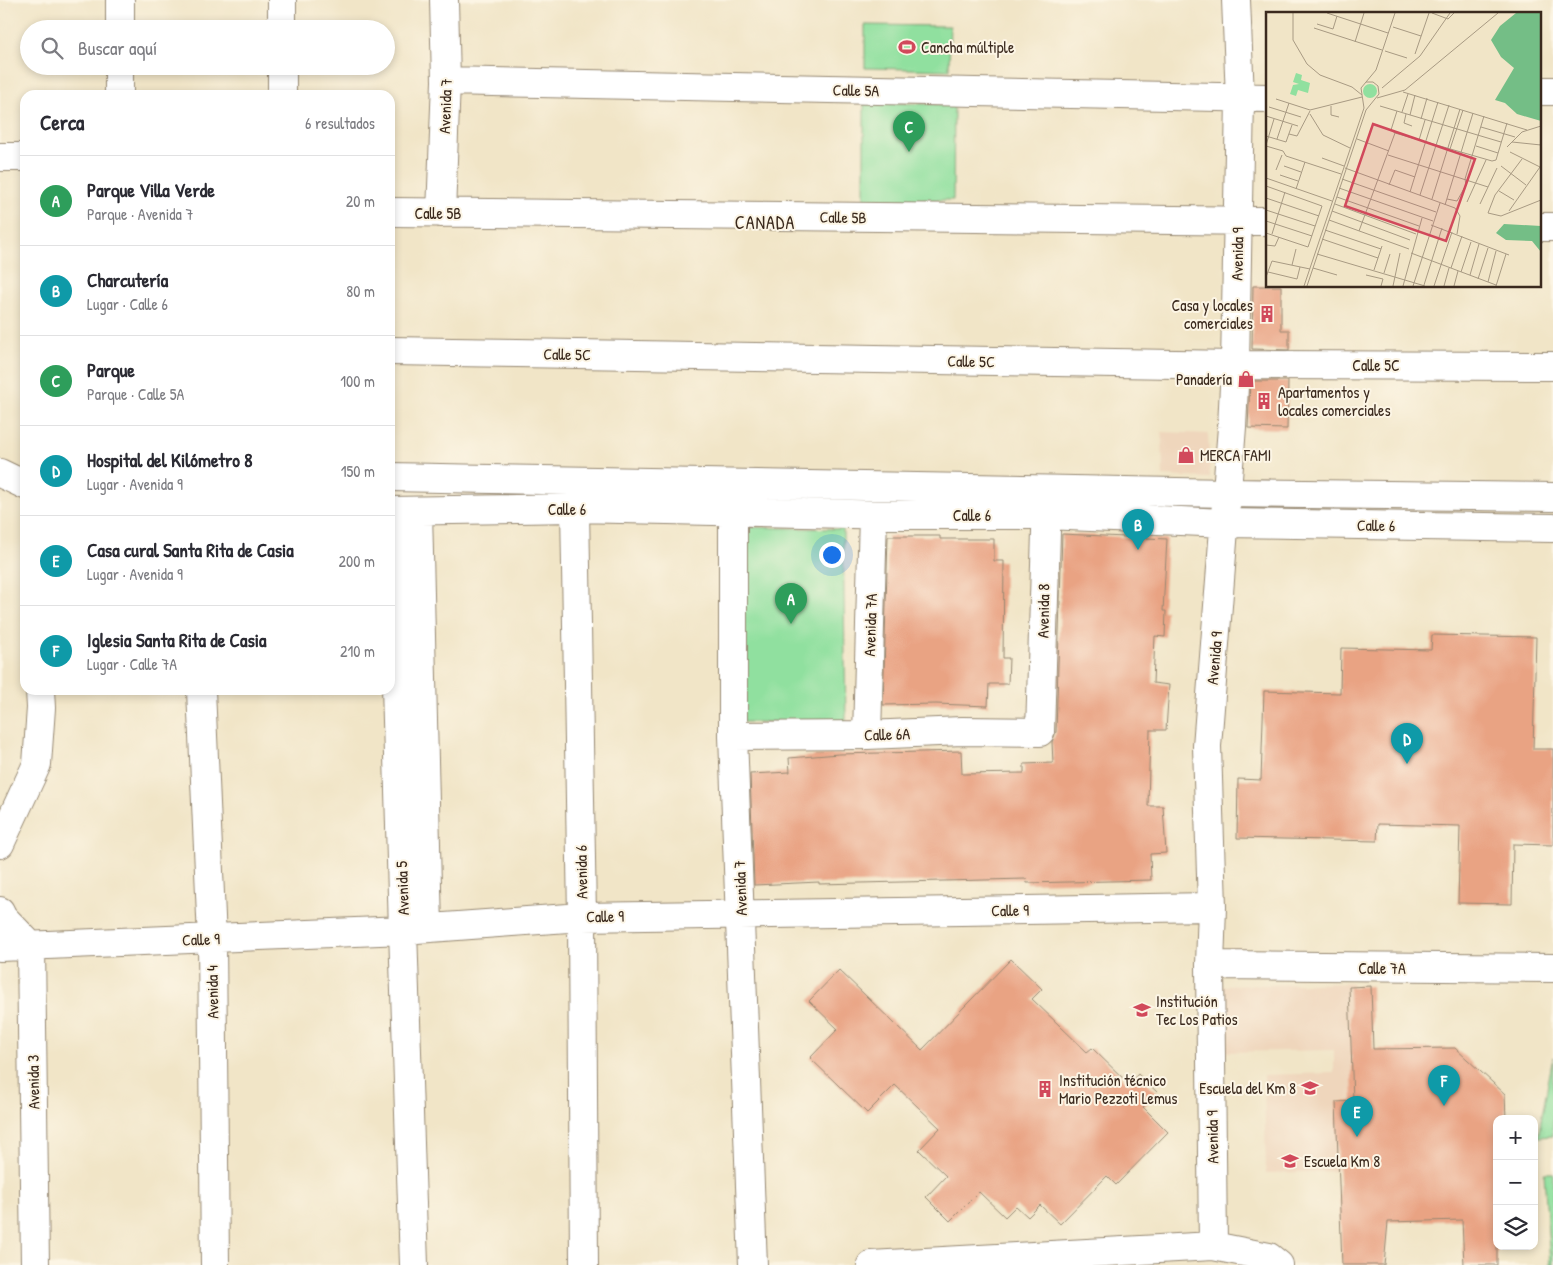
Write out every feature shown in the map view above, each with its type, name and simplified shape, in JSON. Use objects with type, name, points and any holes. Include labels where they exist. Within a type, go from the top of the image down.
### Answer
[{"type":"street","points":[[120,0],[120,20]]},
{"type":"street","points":[[282,0],[282,20]]},
{"type":"street","name":"Avenida 7","points":[[442,212],[446,81],[444,0]]},
{"type":"street","name":"Avenida 9","points":[[1213,1246],[1210,965],[1212,906],[1207,746],[1235,365],[1237,220],[1254,98],[1236,0]]},
{"type":"street","points":[[119,75],[119,90]]},
{"type":"street","points":[[282,75],[282,90]]},
{"type":"street","name":"Calle 5A","points":[[446,81],[1254,98]]},
{"type":"street","points":[[1540,92],[1553,91]]},
{"type":"street","points":[[0,156],[20,157]]},
{"type":"street","name":"Calle 5B","points":[[395,212],[1266,221]]},
{"type":"street","points":[[1540,227],[1553,227]]},
{"type":"street","name":"Calle 5C","points":[[395,350],[1235,365],[1553,366]]},
{"type":"street","points":[[0,473],[20,483]]},
{"type":"street","name":"Calle 6","points":[[395,476],[900,486],[1224,523],[1553,528]]},
{"type":"street","name":"Avenida 7A","points":[[867,735],[885,515],[900,486]]},
{"type":"street","name":"Calle 6","points":[[400,511],[575,508],[885,515],[1047,502],[1227,493],[1553,497]]},
{"type":"street","name":"Avenida 8","points":[[1040,732],[1047,502]]},
{"type":"street","name":"Avenida 6","points":[[575,508],[582,917],[584,1265]]},
{"type":"street","name":"Avenida 5","points":[[400,511],[415,929],[414,1265]]},
{"type":"street","name":"Avenida 7","points":[[733,511],[734,736],[752,1265]]},
{"type":"street","points":[[0,844],[37,764],[40,695]]},
{"type":"street","name":"Avenida 4","points":[[201,695],[212,939],[215,1265]]},
{"type":"street","name":"Calle 6A","points":[[734,736],[867,735],[962,731],[1040,732]]},
{"type":"street","name":"Calle 9","points":[[0,947],[415,929],[582,917],[1212,906]]},
{"type":"street","points":[[0,912],[31,946]]},
{"type":"street","name":"Avenida 3","points":[[31,946],[35,1265]]},
{"type":"street","name":"Calle 7A","points":[[1210,965],[1553,968]]},
{"type":"street","points":[[871,1265],[1213,1246],[1269,1257],[1279,1265]]},
{"type":"shaded area","name":"MERCA FAMI","points":[[1162,432],[1208,434],[1210,478],[1163,476]]},
{"type":"shaded area","name":"Escuela del Km 8","points":[[1353,983],[1355,1100],[1337,1101],[1338,1171],[1266,1173],[1264,1075],[1334,1073],[1334,1050],[1222,1052],[1221,986]]},
{"type":"green space","name":"Cancha múltiple","points":[[865,25],[950,26],[949,70],[865,68]]},
{"type":"green space","points":[[864,102],[954,105],[953,200],[864,200]]},
{"type":"green space","points":[[736,527],[843,529],[846,722],[738,722]]},
{"type":"green space","points":[[1553,1057],[1553,1136],[1538,1137]]},
{"type":"green space","points":[[1544,1173],[1553,1173],[1553,1265],[1550,1265]]},
{"type":"building","name":"Casa y locales comerciales","points":[[1253,286],[1281,288],[1281,330],[1289,330],[1289,350],[1252,349]]},
{"type":"building","name":"Apartamentos y locales comerciales","points":[[1250,381],[1288,381],[1287,429],[1248,428]]},
{"type":"building","points":[[1062,534],[1167,539],[1163,611],[1166,611],[1165,637],[1155,636],[1153,683],[1169,685],[1166,730],[1150,730],[1148,806],[1163,806],[1166,853],[1150,854],[1151,880],[1027,883],[1026,879],[819,884],[819,882],[754,885],[750,774],[790,772],[789,758],[839,754],[961,751],[962,774],[1024,773],[1024,764],[1053,763],[1052,742],[1056,732]]},
{"type":"building","points":[[888,536],[940,536],[940,539],[994,539],[994,561],[1004,561],[1003,658],[1009,658],[1008,684],[989,684],[988,706],[936,704],[883,705]]},
{"type":"building","points":[[1432,635],[1536,637],[1533,749],[1553,749],[1553,845],[1513,844],[1512,904],[1458,903],[1460,826],[1378,824],[1377,841],[1237,838],[1238,779],[1261,780],[1264,691],[1340,693],[1341,648],[1431,650]]},
{"type":"building","name":"Institución técnico Mario Pezzoti Lemus","points":[[1011,959],[1042,989],[1032,999],[1087,1052],[1092,1048],[1129,1084],[1138,1074],[1158,1093],[1143,1107],[1168,1132],[1116,1185],[1107,1176],[1060,1224],[1040,1205],[1028,1217],[1016,1206],[1005,1217],[979,1192],[950,1221],[926,1197],[946,1176],[919,1150],[940,1128],[895,1085],[867,1113],[810,1058],[838,1029],[809,1001],[839,970],[922,1050]]},
{"type":"building","points":[[1371,986],[1373,1049],[1455,1048],[1505,1094],[1506,1115],[1493,1115],[1493,1250],[1497,1250],[1497,1265],[1464,1265],[1462,1220],[1388,1222],[1384,1265],[1342,1265],[1336,1102],[1353,1101],[1349,987]]},
{"type":"place","name":"Cancha múltiple","points":[[907,47]]},
{"type":"place","name":"Parque","points":[[909,152]]},
{"type":"place","name":"Casa y locales comerciales","points":[[1267,314]]},
{"type":"place","name":"Panadería","points":[[1246,379]]},
{"type":"place","name":"Apartamentos y locales comerciales","points":[[1264,401]]},
{"type":"place","name":"MERCA FAMI","points":[[1186,455]]},
{"type":"place","name":"Charcutería","points":[[1138,550]]},
{"type":"place","name":"Parque Villa Verde","points":[[791,624]]},
{"type":"place","name":"Hospital del Kilómetro 8","points":[[1407,764]]},
{"type":"place","name":"Institución Tec Los Patios","points":[[1142,1010]]},
{"type":"place","name":"Escuela del Km 8","points":[[1310,1088]]},
{"type":"place","name":"Institución técnico Mario Pezzoti Lemus","points":[[1045,1089]]},
{"type":"place","name":"Iglesia Santa Rita de Casia","points":[[1444,1106]]},
{"type":"place","name":"Casa cural Santa Rita de Casia","points":[[1357,1137]]},
{"type":"place","name":"Escuela Km 8","points":[[1290,1161]]},
{"type":"district","name":"CANADA","points":[[765,223]]}]
